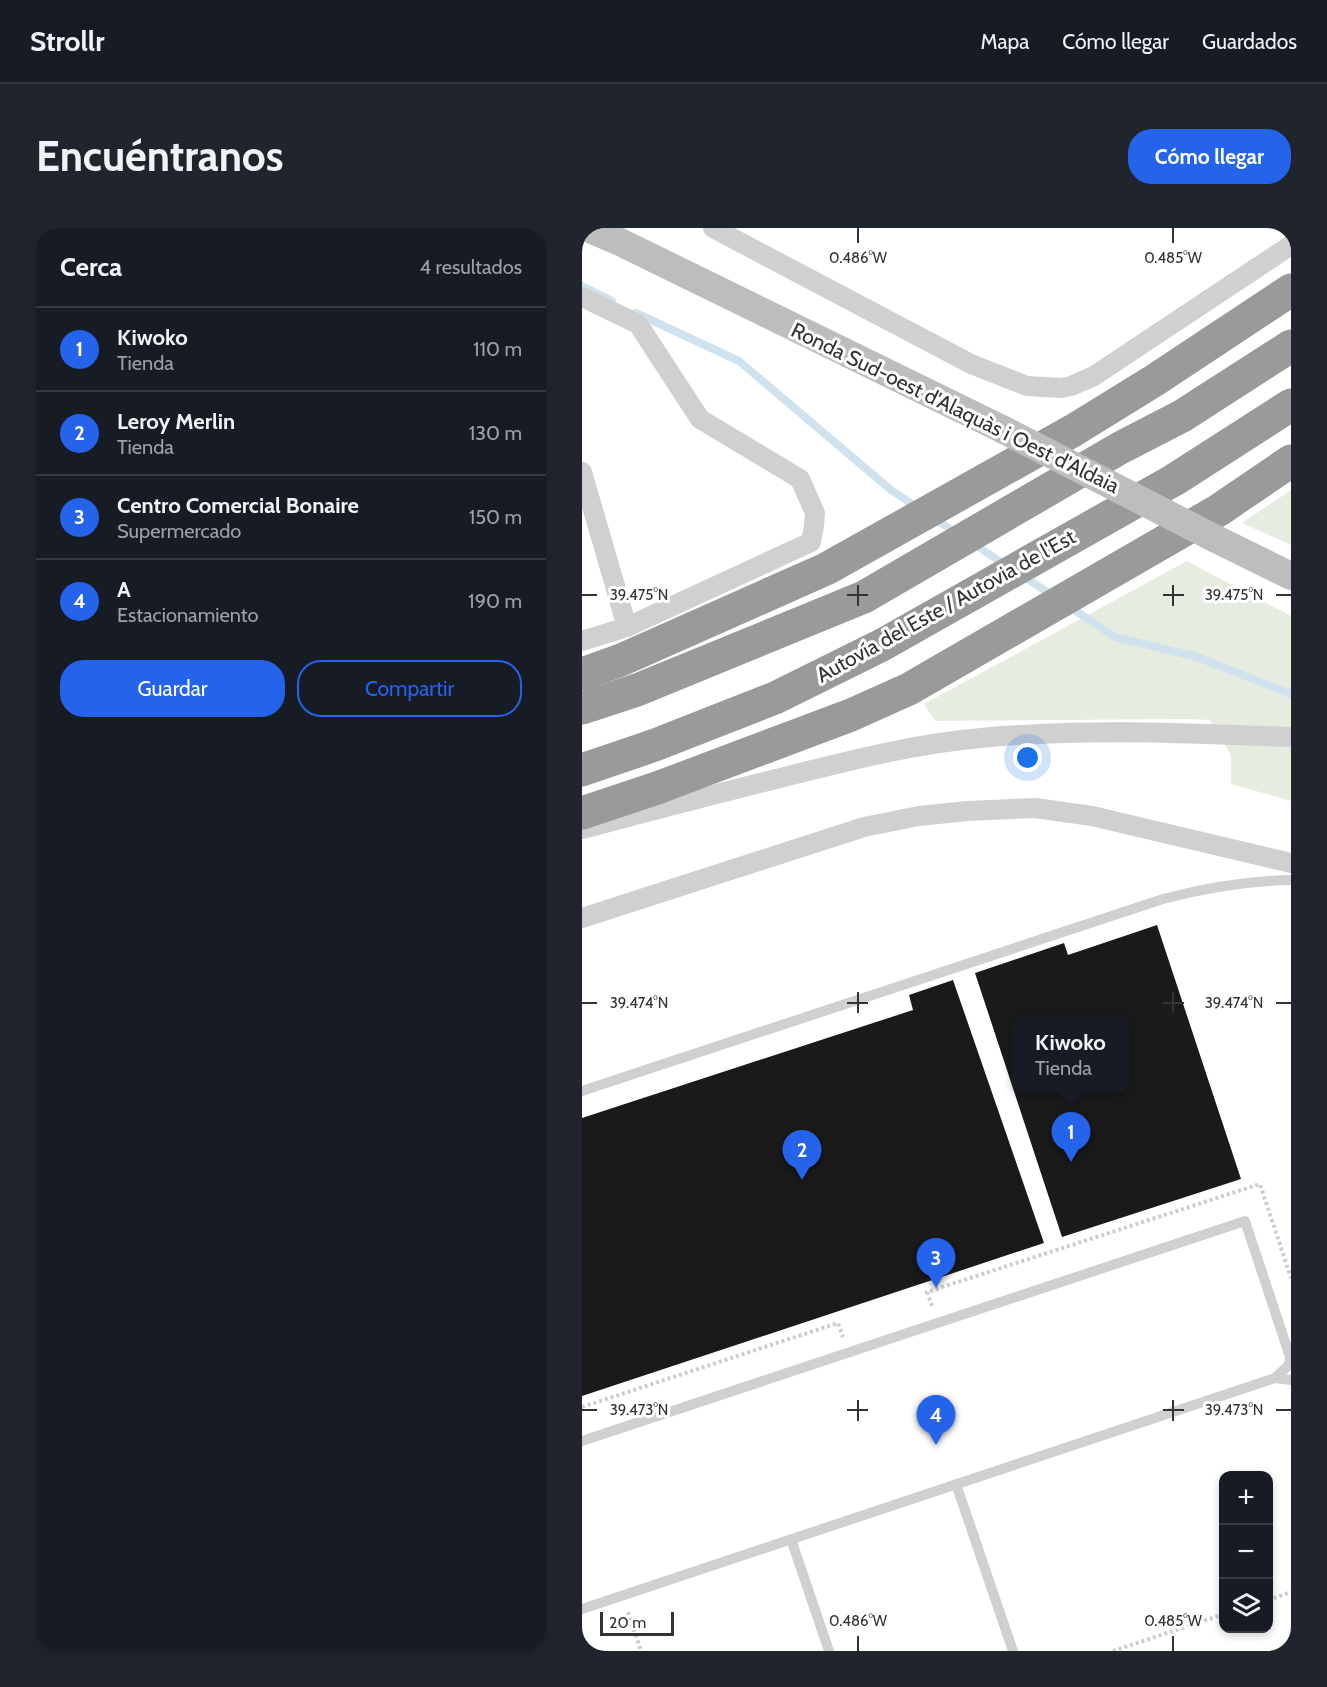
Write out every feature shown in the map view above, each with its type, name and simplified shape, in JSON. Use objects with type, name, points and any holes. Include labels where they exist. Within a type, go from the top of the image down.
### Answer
[{"type":"highway","points":[[1261,310],[1291,275]]},
{"type":"highway","points":[[582,674],[713,620],[818,555],[1074,430],[1155,380],[1291,290]]},
{"type":"highway","points":[[582,708],[638,690],[864,597],[1120,448],[1182,416],[1291,346]]},
{"type":"highway","name":"Autovía del Este / Autovia de l'Est","points":[[582,770],[656,745],[774,698],[882,645],[1174,480],[1291,405]]},
{"type":"highway","points":[[582,813],[743,756],[851,715],[909,689],[1218,524],[1291,461]]},
{"type":"highway","points":[[582,661],[713,620]]},
{"type":"main road","name":"Ronda Sud-oest d'Alaquàs i Oest d'Aldaia","points":[[586,228],[613,235],[1002,429],[1218,524],[1291,576]]},
{"type":"street","points":[[713,228],[971,364],[1027,386],[1048,388],[1071,386],[1094,376],[1291,245]]},
{"type":"street","points":[[582,297],[638,324],[700,419],[800,478],[815,513],[814,526],[818,555],[627,627],[582,641]]},
{"type":"street","points":[[582,472],[627,627]]},
{"type":"street","points":[[582,828],[863,757],[912,747],[981,738],[1046,734],[1176,733],[1291,737]]},
{"type":"street","points":[[582,918],[864,827],[920,816],[968,811],[1035,808],[1092,816],[1291,863]]},
{"type":"lane","points":[[582,1091],[1163,899],[1200,889],[1256,881],[1291,880]]},
{"type":"lane","points":[[582,1441],[1245,1221],[1290,1357],[1289,1365],[1275,1378],[582,1609]]},
{"type":"lane","points":[[1275,1378],[1291,1380]]},
{"type":"lane","points":[[956,1484],[1012,1651]]},
{"type":"lane","points":[[791,1539],[829,1651]]},
{"type":"path","points":[[933,1310],[927,1292],[1260,1184],[1291,1278]]},
{"type":"path","points":[[582,1407],[838,1323],[844,1339]]},
{"type":"path","points":[[1273,1599],[1291,1592]]},
{"type":"path","points":[[623,1595],[641,1651]]},
{"type":"path","points":[[1113,1651],[1219,1616]]},
{"type":"shaded area","points":[[1291,490],[1291,545],[1242,523]]},
{"type":"shaded area","points":[[1187,561],[1291,616],[1291,801],[1231,784],[1231,755],[1210,720],[935,721],[924,704]]},
{"type":"building","points":[[1157,925],[1241,1179],[1062,1237],[1015,1093],[1129,1093],[1129,1015],[1012,1015],[1012,1085],[975,973],[1064,943],[1068,955]]},
{"type":"building","points":[[953,980],[1044,1243],[582,1396],[582,1118],[913,1010],[909,995]]},
{"type":"waterway","points":[[582,286],[612,301]]},
{"type":"waterway","points":[[636,313],[739,361],[891,490],[917,507]]},
{"type":"waterway","points":[[935,519],[958,534]]},
{"type":"waterway","points":[[973,543],[1005,565]]},
{"type":"waterway","points":[[1023,576],[1053,596]]},
{"type":"waterway","points":[[1068,606],[1115,637],[1197,657],[1291,694]]},
{"type":"place","name":"Kiwoko","points":[[1071,1162]]},
{"type":"place","name":"Leroy Merlin","points":[[802,1180]]},
{"type":"place","name":"Centro Comercial Bonaire","points":[[936,1288]]},
{"type":"place","name":"A","points":[[936,1445]]}]
